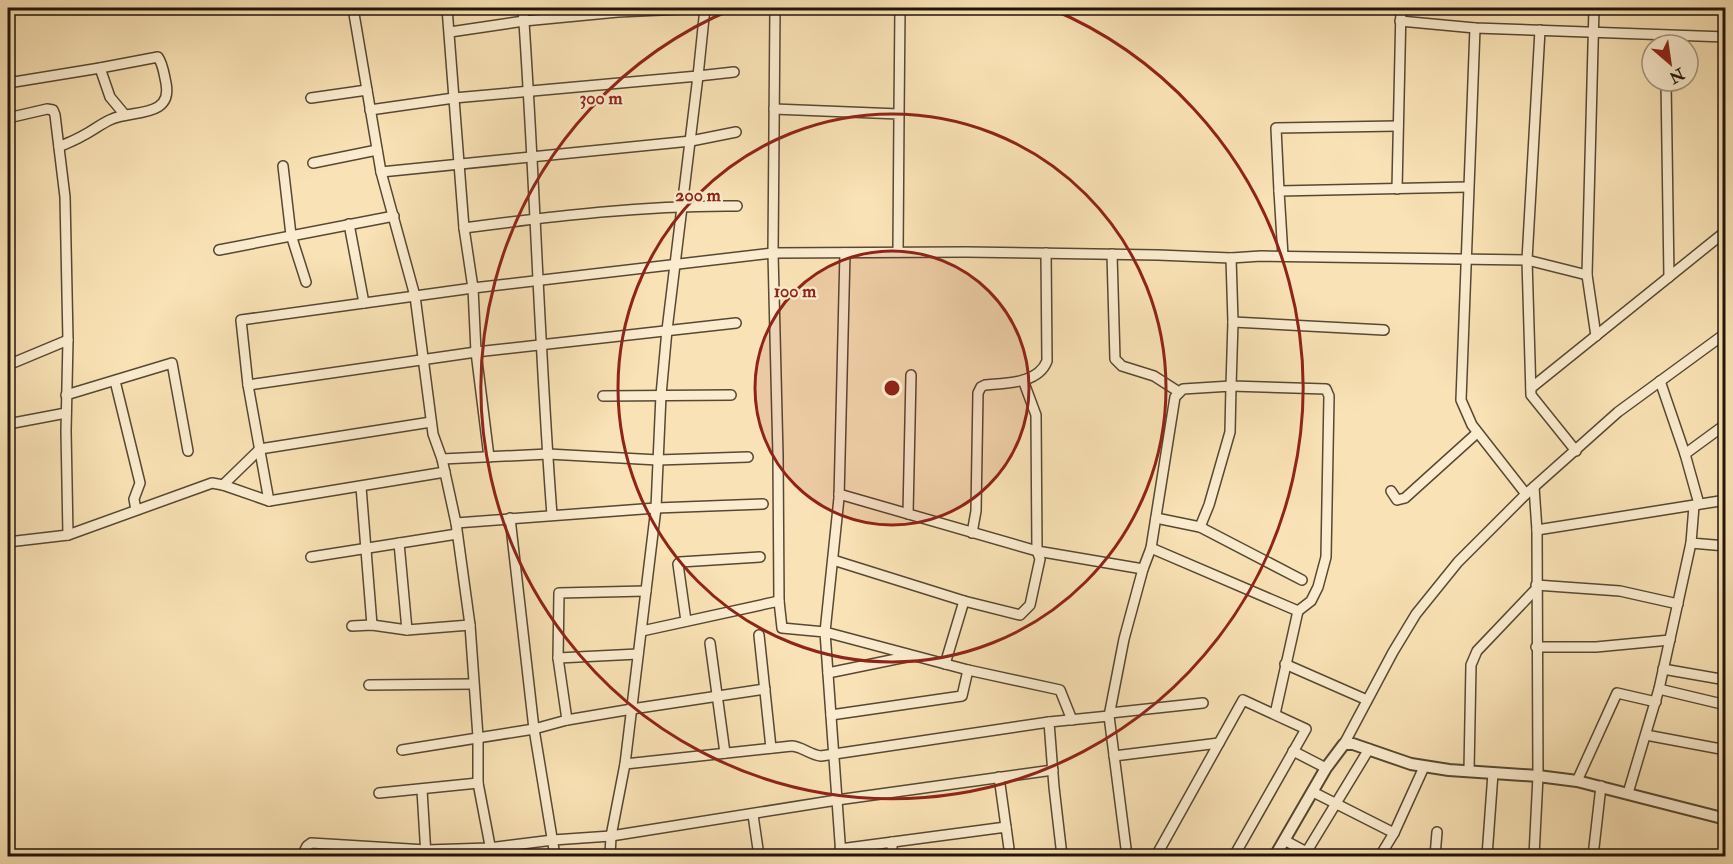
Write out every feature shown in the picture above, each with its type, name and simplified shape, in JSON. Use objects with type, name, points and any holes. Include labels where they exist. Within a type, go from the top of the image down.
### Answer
[{"type":"street","points":[[353,8],[381,172],[415,296],[431,422],[445,472],[464,569],[478,737],[478,783],[490,852]]},
{"type":"street","points":[[447,8],[464,228],[473,288],[476,352],[489,457]]},
{"type":"street","points":[[523,8],[552,515]]},
{"type":"street","points":[[450,32],[524,21],[618,12],[705,8],[667,330],[661,395],[656,508],[625,764],[611,836],[610,856]]},
{"type":"street","points":[[775,8],[773,253],[779,600],[782,628],[825,632],[968,670],[1060,690],[1072,720]]},
{"type":"street","points":[[898,252],[900,8]]},
{"type":"street","points":[[1397,189],[1401,8]]},
{"type":"street","points":[[1594,8],[1587,275],[1596,336]]},
{"type":"street","points":[[1400,21],[1475,28],[1592,32],[1640,37]]},
{"type":"street","points":[[1475,28],[1461,400],[1465,413],[1477,433],[1526,494]]},
{"type":"street","points":[[1540,30],[1527,260],[1531,388],[1532,398],[1576,451]]},
{"type":"street","points":[[1700,39],[1725,38]]},
{"type":"street","points":[[8,83],[158,57],[167,88],[167,96],[163,102],[145,112],[114,118],[82,137],[59,147]]},
{"type":"street","points":[[100,68],[110,97],[125,115]]},
{"type":"street","points":[[370,110],[454,98],[529,93],[734,72]]},
{"type":"street","points":[[310,98],[367,90]]},
{"type":"street","points":[[1666,93],[1669,277]]},
{"type":"street","points":[[774,109],[899,114]]},
{"type":"street","points":[[8,118],[53,110],[59,147],[64,197],[69,340],[66,395],[68,535]]},
{"type":"street","points":[[1283,256],[1276,128],[1398,126]]},
{"type":"street","points":[[381,172],[691,141],[736,132]]},
{"type":"street","points":[[313,163],[377,150]]},
{"type":"street","points":[[283,166],[291,235],[306,282]]},
{"type":"street","points":[[1279,191],[1468,188]]},
{"type":"street","points":[[464,228],[536,218],[682,206],[737,206]]},
{"type":"street","points":[[219,250],[393,216]]},
{"type":"street","points":[[350,224],[364,303]]},
{"type":"street","points":[[1531,388],[1725,231]]},
{"type":"street","points":[[269,501],[248,386],[241,320],[473,288],[773,253],[1046,253],[1231,258],[1283,256],[1527,260],[1587,275]]},
{"type":"street","points":[[845,253],[839,494],[825,632],[841,853],[892,843],[1006,827]]},
{"type":"street","points":[[972,533],[976,511],[978,393],[985,385],[1023,380],[1039,372],[1047,361],[1046,253]]},
{"type":"street","points":[[1112,254],[1115,359],[1122,366],[1154,376],[1179,392]]},
{"type":"street","points":[[1200,527],[1209,505],[1230,432],[1233,322],[1231,258]]},
{"type":"street","points":[[1233,322],[1384,330]]},
{"type":"street","points":[[248,386],[476,352],[736,323]]},
{"type":"street","points":[[1275,856],[1326,768],[1344,744],[1416,614],[1458,562],[1526,494],[1618,412],[1725,333]]},
{"type":"street","points":[[8,365],[69,340]]},
{"type":"street","points":[[66,395],[171,363],[188,451]]},
{"type":"street","points":[[908,514],[911,375]]},
{"type":"street","points":[[833,561],[964,601],[1020,615],[1025,612],[1030,605],[1040,559],[1037,551],[1036,415],[1023,380]]},
{"type":"street","points":[[115,381],[140,483],[134,499],[136,510]]},
{"type":"street","points":[[1628,794],[1656,702],[1691,543],[1696,505],[1685,454],[1660,381]]},
{"type":"street","points":[[1127,856],[1109,715],[1124,639],[1151,548],[1175,397],[1184,389],[1231,386],[1326,389],[1329,396],[1326,557],[1318,587],[1311,601],[1298,611],[1275,714]]},
{"type":"street","points":[[603,396],[731,395]]},
{"type":"street","points":[[8,424],[66,413]]},
{"type":"street","points":[[223,485],[260,449],[431,422]]},
{"type":"street","points":[[1685,454],[1725,424]]},
{"type":"street","points":[[1391,491],[1397,500],[1406,498],[1477,433]]},
{"type":"street","points":[[442,459],[548,454],[658,460],[748,457]]},
{"type":"street","points":[[8,542],[68,535],[212,483],[269,501],[445,472]]},
{"type":"street","points":[[361,487],[372,625]]},
{"type":"street","points":[[1534,487],[1538,776],[1534,856]]},
{"type":"street","points":[[839,494],[1037,551],[1143,569]]},
{"type":"street","points":[[1536,530],[1725,500]]},
{"type":"street","points":[[456,523],[656,508],[763,504]]},
{"type":"street","points":[[510,518],[534,729],[555,856]]},
{"type":"street","points":[[1156,518],[1200,527],[1302,580]]},
{"type":"street","points":[[311,557],[457,534]]},
{"type":"street","points":[[399,543],[407,630]]},
{"type":"street","points":[[1691,543],[1725,546]]},
{"type":"street","points":[[1151,548],[1298,611]]},
{"type":"street","points":[[686,621],[678,564],[680,562],[760,557]]},
{"type":"street","points":[[1536,587],[1620,591],[1678,604]]},
{"type":"street","points":[[1469,771],[1473,658],[1536,587]]},
{"type":"street","points":[[567,720],[558,658],[559,593],[646,591]]},
{"type":"street","points":[[642,631],[779,600]]},
{"type":"street","points":[[945,664],[964,601]]},
{"type":"street","points":[[352,626],[372,625],[407,630],[470,625]]},
{"type":"street","points":[[759,635],[771,748]]},
{"type":"street","points":[[1536,646],[1596,647],[1670,640]]},
{"type":"street","points":[[710,643],[725,753]]},
{"type":"street","points":[[558,658],[638,654]]},
{"type":"street","points":[[828,673],[913,656]]},
{"type":"street","points":[[1285,664],[1367,700]]},
{"type":"street","points":[[1663,669],[1725,680]]},
{"type":"street","points":[[831,715],[962,696],[968,670]]},
{"type":"street","points":[[369,685],[473,684]]},
{"type":"street","points":[[402,750],[534,729],[567,720],[632,709],[765,689]]},
{"type":"street","points":[[1659,689],[1725,705]]},
{"type":"street","points":[[1577,782],[1617,693],[1656,702]]},
{"type":"street","points":[[1156,856],[1243,700],[1306,729],[1234,856]]},
{"type":"street","points":[[625,764],[771,748],[800,747],[815,755],[834,754],[1203,703]]},
{"type":"street","points":[[1049,723],[1062,856]]},
{"type":"street","points":[[1646,735],[1725,750]]},
{"type":"street","points":[[1114,756],[1219,742]]},
{"type":"street","points":[[1344,744],[1353,744],[1424,766],[1538,776],[1600,786],[1725,819]]},
{"type":"street","points":[[1284,840],[1308,855],[1369,749]]},
{"type":"street","points":[[1293,751],[1326,768]]},
{"type":"street","points":[[1380,856],[1394,833],[1424,766]]},
{"type":"street","points":[[302,856],[311,843],[426,853],[490,852],[553,840],[611,836],[837,800],[1053,770]]},
{"type":"street","points":[[1487,856],[1493,773]]},
{"type":"street","points":[[999,777],[1010,856]]},
{"type":"street","points":[[379,793],[478,783]]},
{"type":"street","points":[[1593,856],[1600,786]]},
{"type":"street","points":[[422,790],[426,853]]},
{"type":"street","points":[[1313,792],[1394,833]]},
{"type":"street","points":[[753,814],[759,856]]},
{"type":"street","points":[[1435,856],[1437,832]]},
{"type":"street","points":[[892,843],[892,856]]}]
